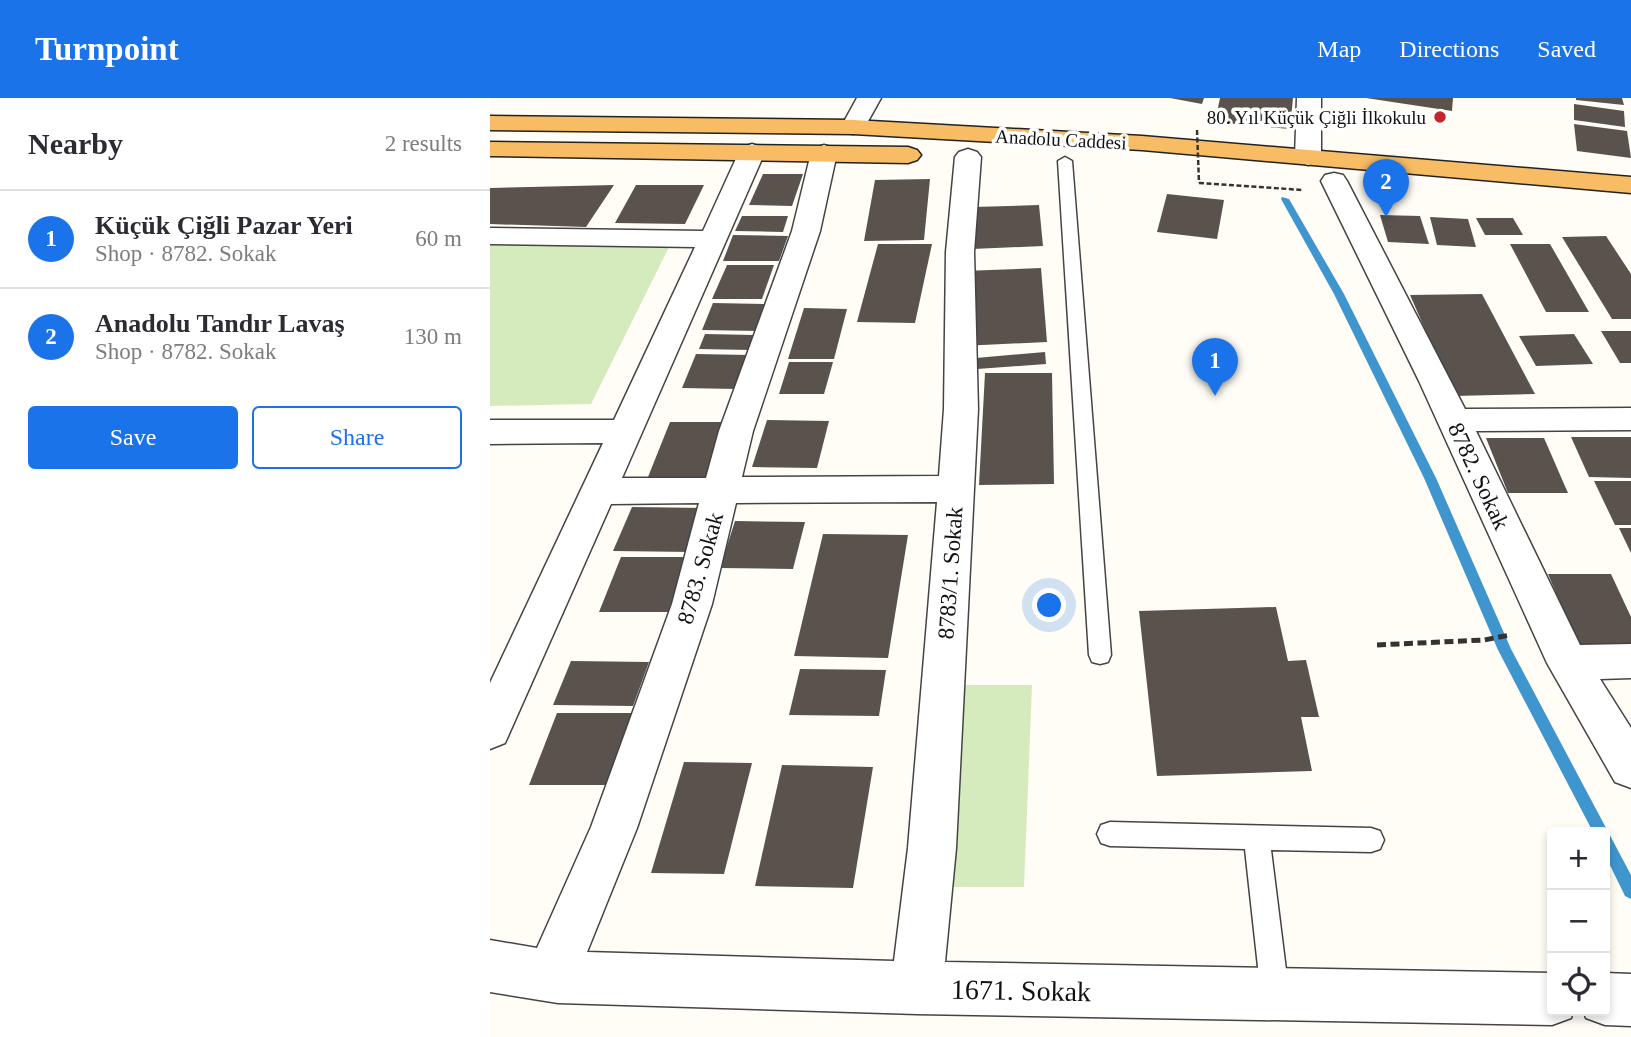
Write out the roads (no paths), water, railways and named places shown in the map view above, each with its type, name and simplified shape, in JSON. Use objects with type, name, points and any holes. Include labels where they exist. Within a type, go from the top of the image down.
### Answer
[{"type":"highway","name":"Anadolu Caddesi","points":[[490,123],[853,127],[1142,143],[1631,185]]},
{"type":"highway","name":"Anadolu Caddesi","points":[[490,149],[824,153],[1065,161],[1338,188],[1631,206]]},
{"type":"street","points":[[853,127],[869,98]]},
{"type":"street","points":[[1308,157],[1309,98]]},
{"type":"street","points":[[490,730],[752,152]]},
{"type":"street","name":"8783. Sokak","points":[[558,977],[562,950],[614,828],[692,604],[736,431],[806,231],[824,153]]},
{"type":"street","name":"8783/1. Sokak","points":[[917,988],[932,848],[961,410],[960,252],[946,157]]},
{"type":"street","name":"8782. Sokak","points":[[1338,188],[1453,420],[1568,663],[1631,768]]},
{"type":"street","points":[[490,236],[713,239]]},
{"type":"street","points":[[1453,420],[1631,419]]},
{"type":"street","points":[[490,432],[627,431]]},
{"type":"street","points":[[599,491],[956,489]]},
{"type":"street","points":[[1568,663],[1631,661]]},
{"type":"street","name":"1671. Sokak","points":[[490,966],[558,977],[917,988],[1547,999]]},
{"type":"street","points":[[1610,999],[1631,1000]]},
{"type":"lane","points":[[1065,161],[1100,655]]},
{"type":"lane","points":[[1110,834],[1371,840]]},
{"type":"lane","points":[[1257,838],[1275,994]]},
{"type":"waterway","points":[[1285,199],[1339,294],[1430,478],[1505,650],[1598,827]]},
{"type":"waterway","points":[[1610,850],[1631,891]]},
{"type":"place","name":"80. Yıl Küçük Çiğli İlkokulu","points":[[1440,117]]},
{"type":"place","name":"Anadolu Tandır Lavaş","points":[[1386,217]]},
{"type":"place","name":"Küçük Çiğli Pazar Yeri","points":[[1215,396]]}]
